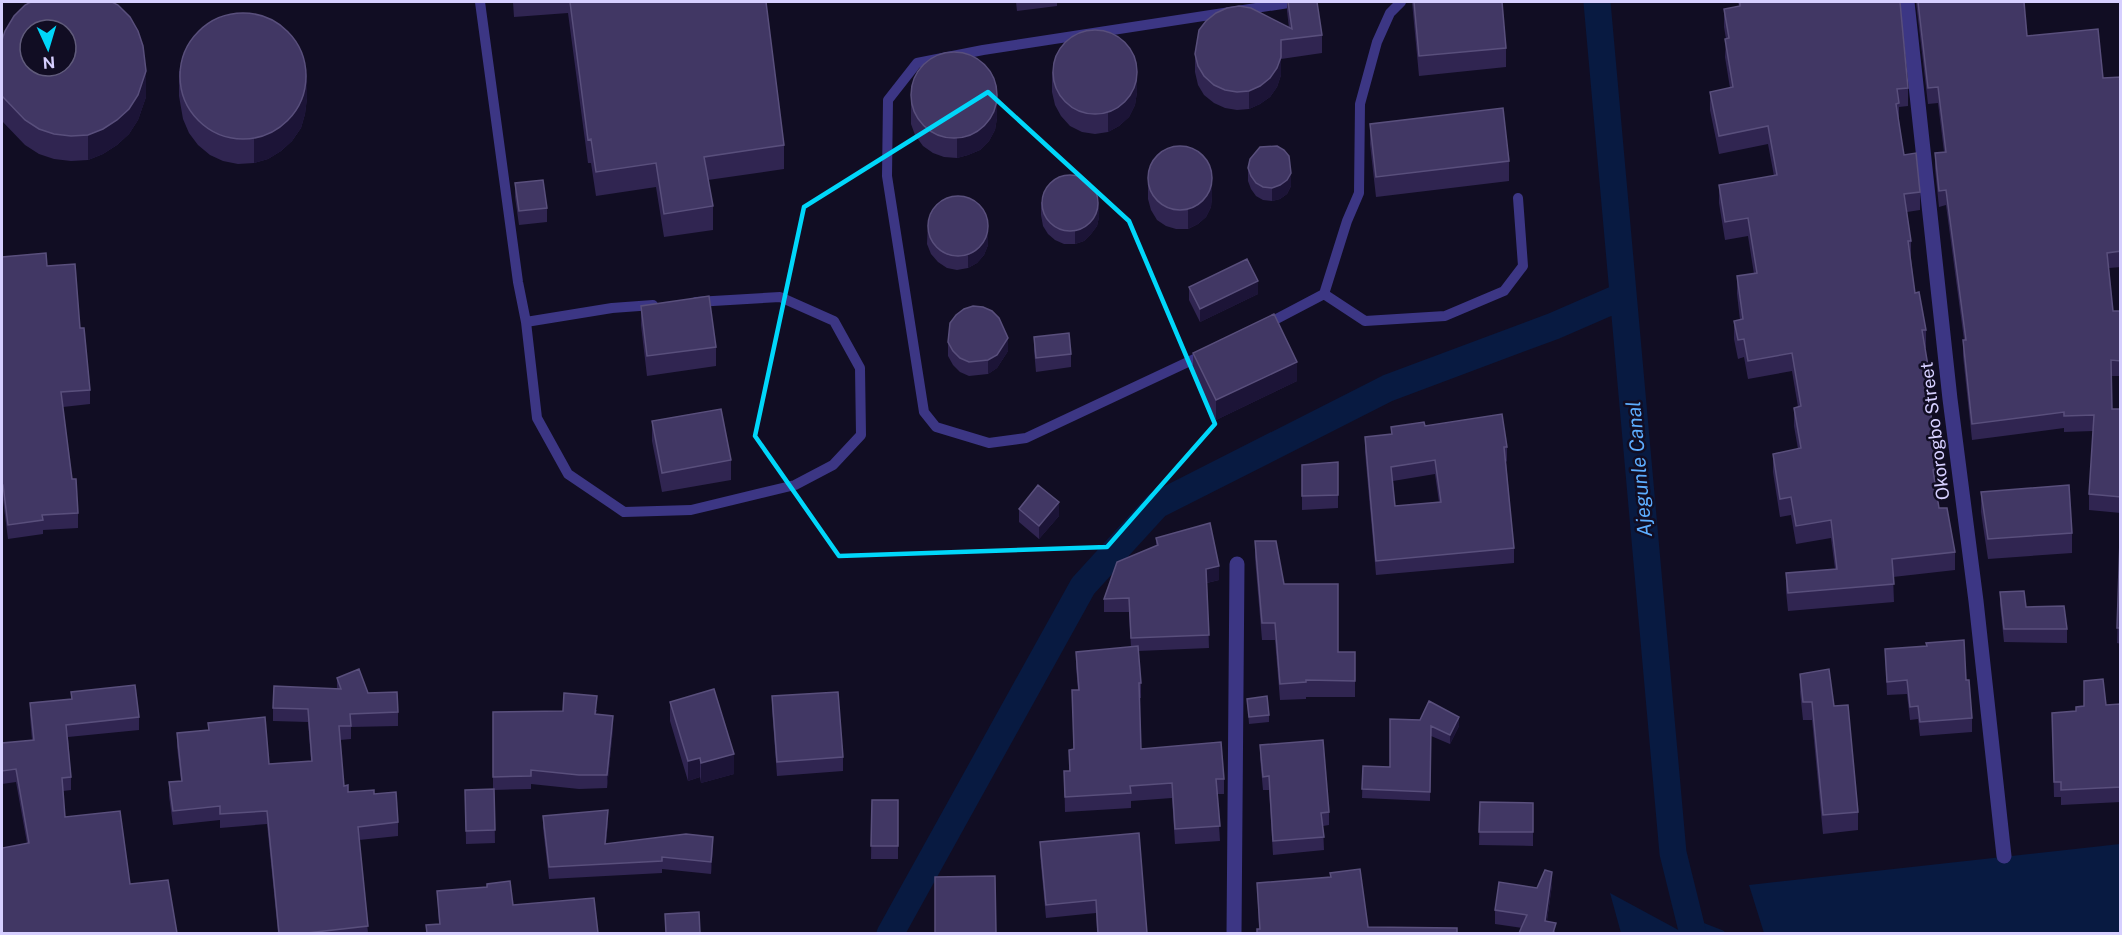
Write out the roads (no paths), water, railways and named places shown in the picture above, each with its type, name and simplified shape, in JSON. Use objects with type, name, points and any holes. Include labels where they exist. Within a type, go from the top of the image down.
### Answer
[{"type":"street","name":"Okorogbo Street","points":[[1907,2],[1950,399],[1976,601],[2004,856]]},
{"type":"street","points":[[1234,933],[1236,564]]},
{"type":"lane","points":[[480,2],[518,282],[526,322],[537,418],[568,474],[624,512],[691,510],[795,485],[833,465],[861,435],[860,368],[834,321],[780,297],[690,303]]},
{"type":"lane","points":[[1212,351],[1026,438],[988,443],[936,427],[924,412],[886,176],[888,100],[916,63],[983,50],[1295,2]]},
{"type":"lane","points":[[1252,332],[1323,294],[1347,221],[1359,193],[1360,104],[1377,42],[1390,13],[1401,2]]},
{"type":"lane","points":[[1323,294],[1365,321],[1445,316],[1504,291],[1523,266],[1518,198]]},
{"type":"lane","points":[[526,322],[612,308],[668,304]]},
{"type":"water","points":[[2120,844],[2120,933],[1764,933],[1749,885]]},
{"type":"water","points":[[1610,893],[1684,933],[1621,933]]},
{"type":"waterway","name":"Ajegunle Canal","points":[[1597,2],[1673,853],[1693,934]]},
{"type":"waterway","points":[[890,934],[1083,586],[1157,505],[1388,388],[1554,326],[1623,296]]},
{"type":"waterway","points":[[1690,922],[1721,934]]}]
